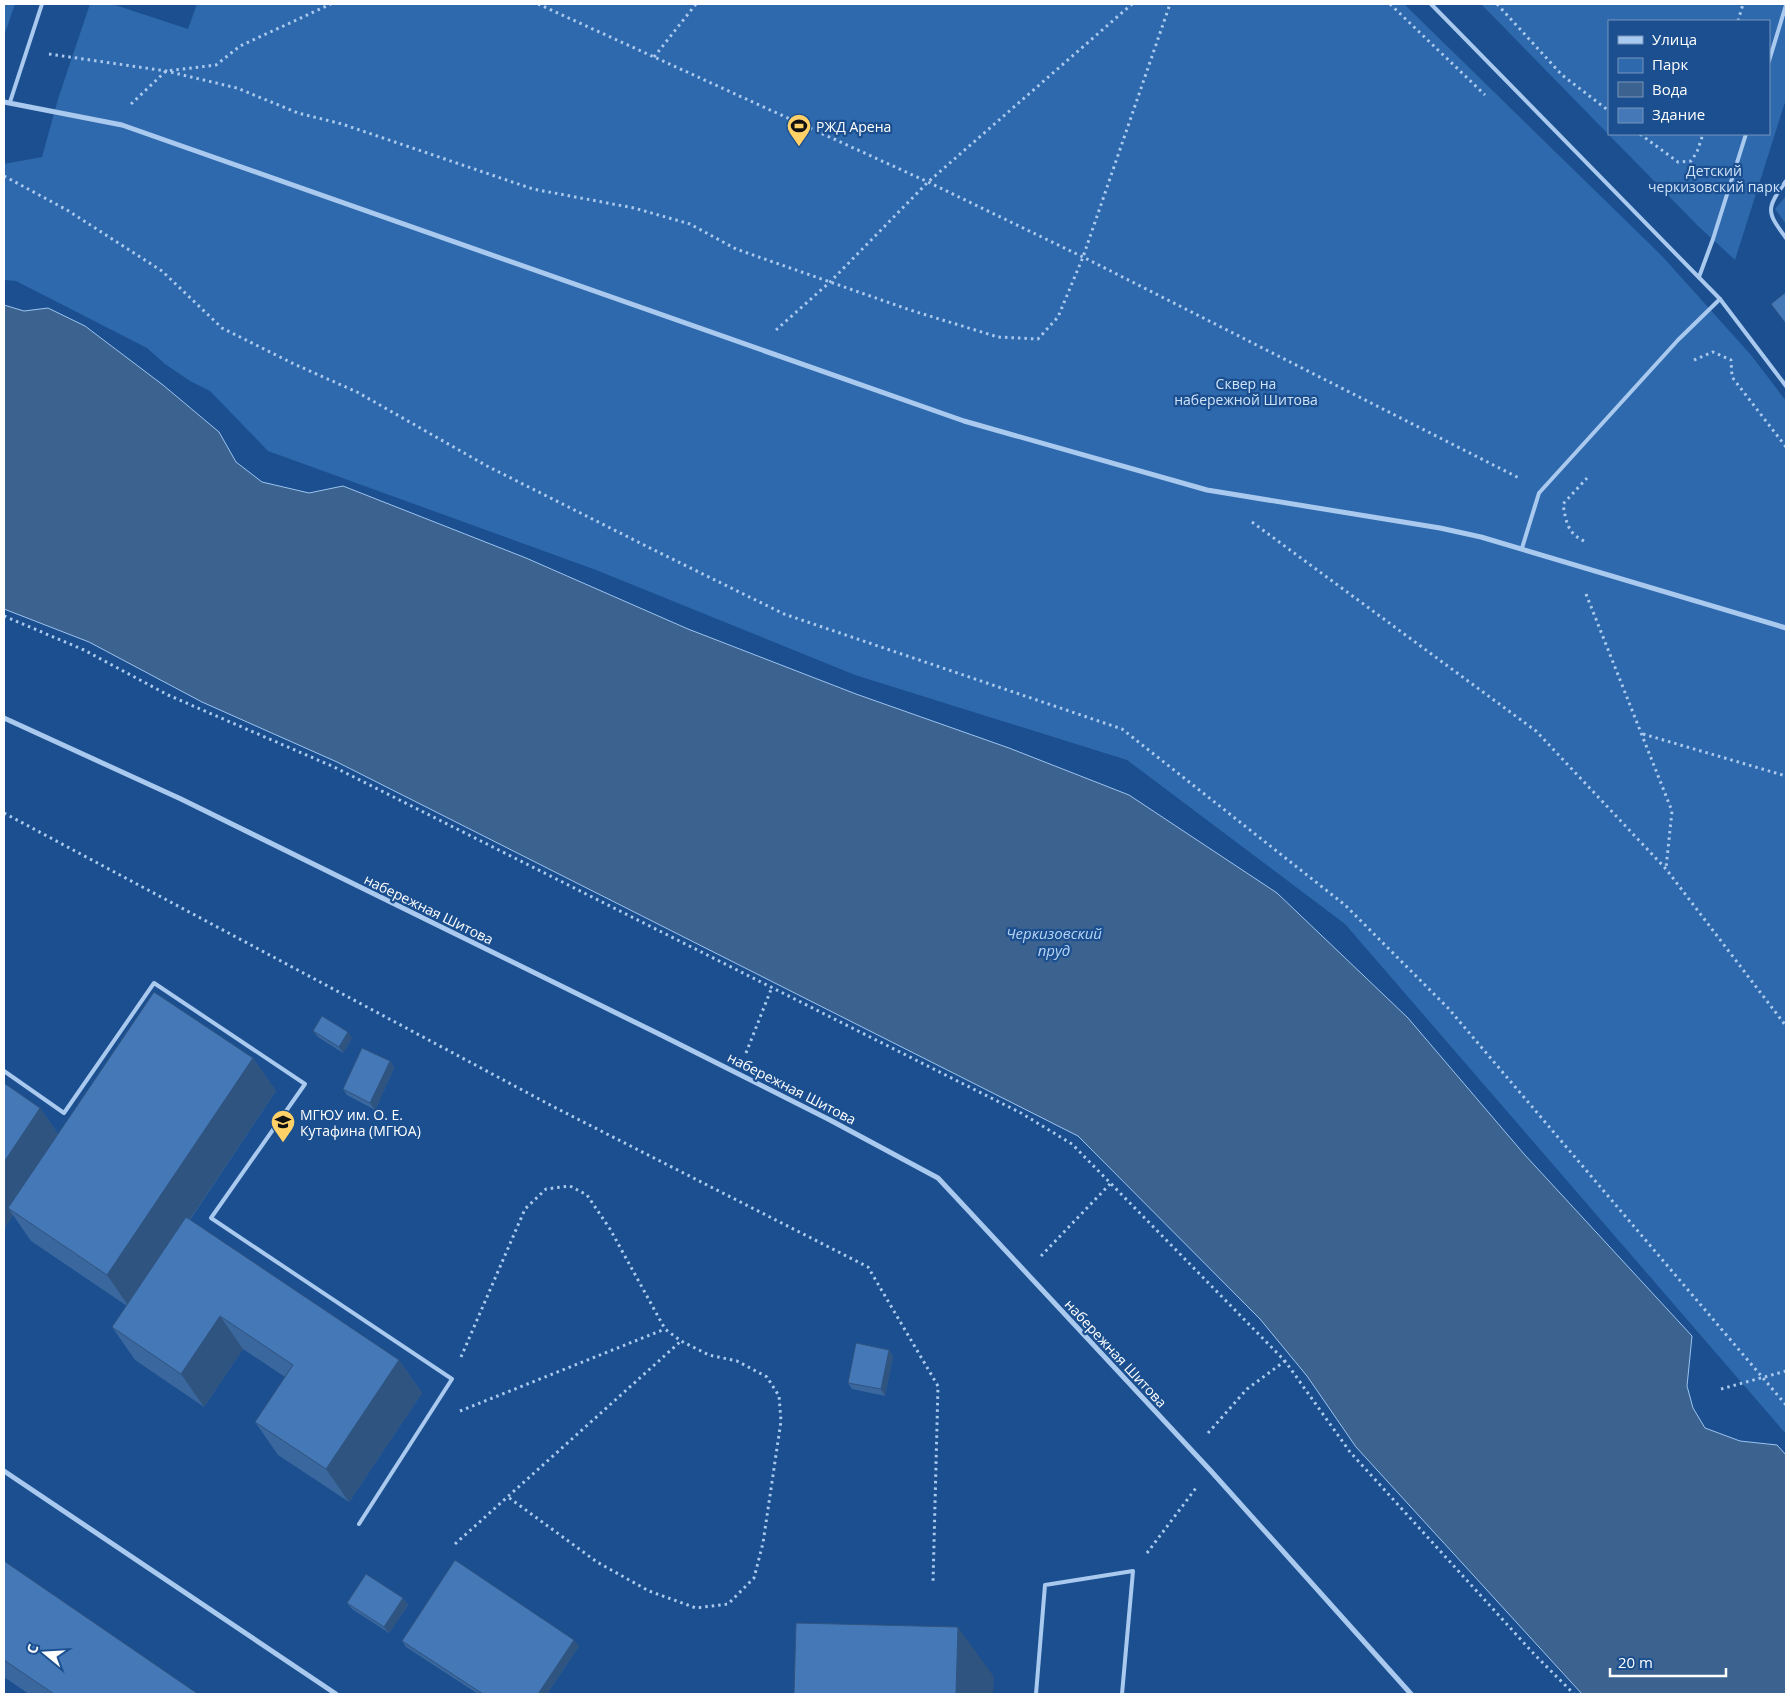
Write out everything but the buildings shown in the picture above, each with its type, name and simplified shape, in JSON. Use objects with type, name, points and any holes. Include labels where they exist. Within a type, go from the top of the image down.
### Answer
[{"type":"street","points":[[7,102],[122,125],[964,421],[1207,490],[1440,528],[1522,548],[1786,628]]},
{"type":"street","name":"набережная Шитова","points":[[4,718],[181,800],[738,1073],[938,1178],[1210,1470],[1412,1694]]},
{"type":"street","points":[[4,1471],[332,1693]]},
{"type":"lane","points":[[7,102],[42,4]]},
{"type":"lane","points":[[1431,4],[1720,299],[1786,386]]},
{"type":"lane","points":[[1770,58],[1786,5]]},
{"type":"lane","points":[[1699,277],[1746,135]]},
{"type":"lane","points":[[1786,182],[1770,206],[1771,218],[1786,238]]},
{"type":"lane","points":[[1522,548],[1539,493],[1678,340],[1720,299]]},
{"type":"lane","points":[[4,1071],[64,1113],[154,983],[305,1084],[211,1218],[452,1379],[359,1524]]},
{"type":"lane","points":[[1036,1694],[1044,1585],[1133,1571],[1122,1694]]},
{"type":"path","points":[[130,106],[166,71],[216,65],[240,46],[331,4]]},
{"type":"path","points":[[538,4],[928,182],[1083,257],[1521,479],[1528,472]]},
{"type":"path","points":[[654,57],[696,4]]},
{"type":"path","points":[[767,351],[771,335],[830,282],[928,182],[1132,4]]},
{"type":"path","points":[[24,56],[52,54],[166,71],[237,88],[298,113],[342,124],[533,190],[634,208],[690,224],[736,249],[910,310],[998,337],[1038,339],[1058,317],[1083,257],[1170,4]]},
{"type":"path","points":[[1390,4],[1490,100]]},
{"type":"path","points":[[1497,4],[1562,75],[1608,109]]},
{"type":"path","points":[[1738,20],[1743,4]]},
{"type":"path","points":[[1641,135],[1678,162],[1691,162],[1697,152],[1703,135]]},
{"type":"path","points":[[4,176],[67,210],[162,271],[222,328],[294,364],[357,392],[488,466],[652,550],[784,614],[1122,729],[1345,905],[1448,1008],[1786,1405]]},
{"type":"path","points":[[1689,365],[1696,357],[1713,352],[1731,360],[1732,377],[1786,447]]},
{"type":"path","points":[[1568,528],[1563,504],[1590,475]]},
{"type":"path","points":[[1250,520],[1536,731],[1666,869],[1786,1026]]},
{"type":"path","points":[[1585,591],[1672,811],[1666,869]]},
{"type":"path","points":[[4,616],[84,650],[168,695],[334,767],[1021,1113],[1072,1144],[1285,1361],[1350,1452],[1534,1654],[1574,1694]]},
{"type":"path","points":[[1643,734],[1786,776]]},
{"type":"path","points":[[4,813],[554,1107],[868,1267],[938,1386],[933,1583]]},
{"type":"path","points":[[738,1073],[772,987]]},
{"type":"path","points":[[1040,1258],[1110,1184]]},
{"type":"path","points":[[452,1379],[525,1209],[546,1189],[570,1186],[587,1195],[610,1229],[665,1329],[681,1341],[709,1355],[737,1361],[767,1376],[780,1396],[782,1421],[763,1543],[754,1578],[728,1604],[696,1608],[648,1591],[597,1562],[508,1497]]},
{"type":"path","points":[[1033,1251],[1046,1265]]},
{"type":"path","points":[[422,1426],[665,1329]]},
{"type":"path","points":[[455,1544],[681,1341]]},
{"type":"path","points":[[1192,1451],[1247,1389],[1285,1361]]},
{"type":"path","points":[[1721,1389],[1786,1371]]},
{"type":"path","points":[[1201,1427],[1208,1434]]},
{"type":"path","points":[[1133,1571],[1210,1470]]},
{"type":"green space","points":[[4,4],[15,4],[4,36]]},
{"type":"green space","name":"Сквер на набережной Шитова","points":[[90,4],[112,4],[188,29],[197,4],[1404,4],[1662,256],[1751,355],[1786,401],[1786,1434],[1345,924],[1127,760],[855,675],[596,570],[268,451],[210,391],[190,381],[165,364],[147,348],[16,281],[4,280],[4,164],[42,157],[58,99]]},
{"type":"green space","name":"Детский черкизовский парк","points":[[1481,4],[1786,4],[1786,99],[1735,260],[1697,225],[1609,135],[1770,135],[1770,20],[1608,20],[1608,134]]},
{"type":"green space","points":[[1786,196],[1786,224],[1775,209]]},
{"type":"water","name":"Черкизовский пруд","points":[[4,305],[24,311],[48,308],[85,326],[163,385],[219,432],[236,462],[262,482],[309,493],[343,486],[526,558],[688,629],[856,694],[1009,748],[1129,795],[1277,893],[1408,1018],[1524,1154],[1692,1336],[1687,1386],[1693,1408],[1705,1428],[1740,1441],[1777,1445],[1786,1455],[1786,1694],[1582,1694],[1356,1447],[1307,1376],[1260,1319],[1078,1136],[337,762],[202,702],[89,642],[4,609]]},
{"type":"place","name":"РЖД Арена","points":[[799,147]]},
{"type":"place","name":"МГЮУ им. О. Е. Кутафина (МГЮА)","points":[[283,1143]]}]
